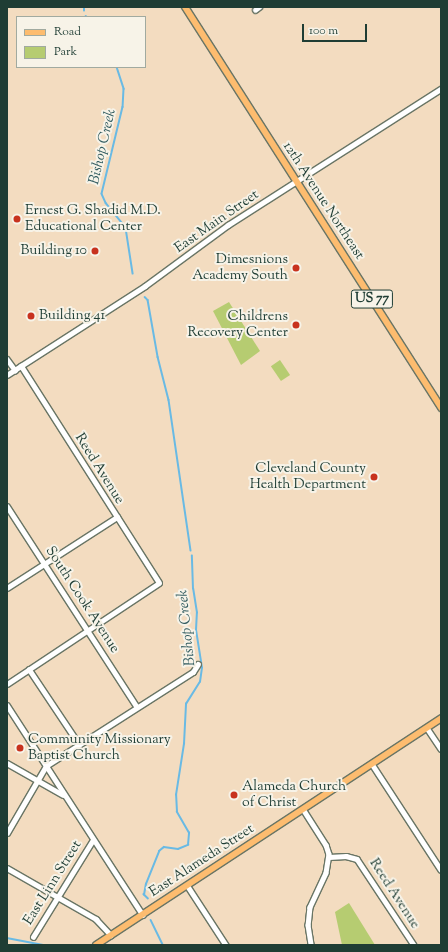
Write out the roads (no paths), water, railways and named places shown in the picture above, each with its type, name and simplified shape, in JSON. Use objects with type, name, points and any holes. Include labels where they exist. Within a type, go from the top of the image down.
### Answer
[{"type":"main road","name":"12th Avenue Northeast","points":[[185,7],[441,408]]},
{"type":"main road","name":"East Alameda Street","points":[[96,945],[441,718]]},
{"type":"street","name":"East Main Street","points":[[7,375],[145,286],[228,225],[441,89]]},
{"type":"street","points":[[7,359],[15,370]]},
{"type":"street","name":"Reed Avenue","points":[[21,366],[159,583],[88,630]]},
{"type":"street","name":"South Cook Avenue","points":[[7,506],[137,707]]},
{"type":"street","points":[[7,588],[117,517]]},
{"type":"street","points":[[7,684],[88,630]]},
{"type":"street","points":[[7,833],[36,780],[46,766],[193,672],[198,664]]},
{"type":"street","points":[[29,669],[79,744]]},
{"type":"street","points":[[7,705],[143,915]]},
{"type":"street","points":[[427,728],[441,749]]},
{"type":"street","points":[[7,763],[65,796]]},
{"type":"street","points":[[372,764],[441,870]]},
{"type":"street","points":[[303,809],[326,845],[329,857],[326,873],[310,907],[308,925],[311,945]]},
{"type":"street","name":"East Linn Street","points":[[33,937],[93,840]]},
{"type":"street","name":"Reed Avenue","points":[[329,857],[346,856],[357,859],[414,945]]},
{"type":"street","points":[[7,868],[96,919],[111,935]]},
{"type":"street","points":[[187,885],[226,945]]},
{"type":"waterway","name":"Bishop Creek","points":[[117,68],[124,89],[123,107],[102,194],[106,203],[126,228],[133,273]]},
{"type":"waterway","name":"Bishop Creek","points":[[145,297],[148,300],[158,357],[169,400],[191,550]]},
{"type":"waterway","name":"Bishop Creek","points":[[148,899],[144,895],[146,884],[159,851],[164,847],[178,849],[188,845],[189,833],[177,812],[176,795],[184,744],[186,704],[200,682],[202,668],[196,630],[197,613],[193,589],[192,556]]},
{"type":"waterway","name":"Bishop Creek","points":[[151,920],[163,945]]},
{"type":"waterway","points":[[7,938],[44,945]]},
{"type":"place","name":"Ernest G. Shadid M.D. Educational Center","points":[[17,219]]},
{"type":"place","name":"Building 10","points":[[95,251]]},
{"type":"place","name":"Dimesnions Academy South","points":[[296,268]]},
{"type":"place","name":"Building 41","points":[[31,316]]},
{"type":"place","name":"Childrens Recovery Center","points":[[296,325]]},
{"type":"place","name":"Cleveland County Health Department","points":[[374,477]]},
{"type":"place","name":"Community Missionary Baptist Church","points":[[20,748]]},
{"type":"place","name":"Alameda Church of Christ","points":[[234,795]]}]
